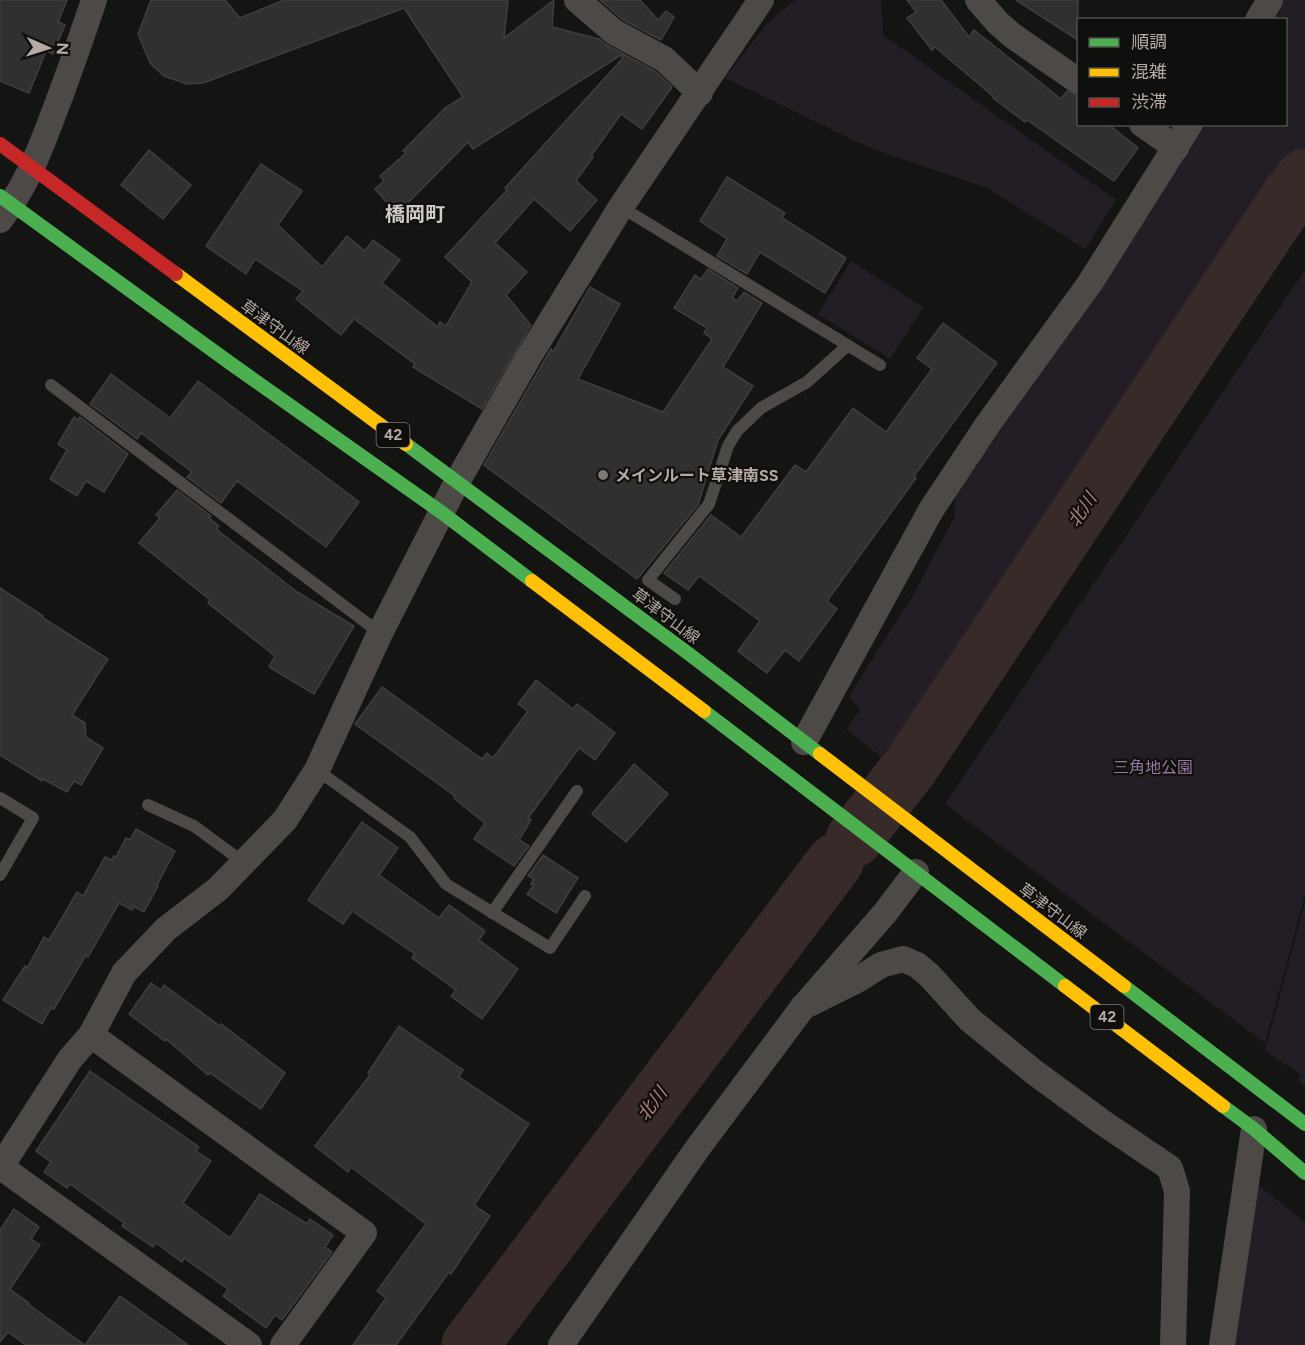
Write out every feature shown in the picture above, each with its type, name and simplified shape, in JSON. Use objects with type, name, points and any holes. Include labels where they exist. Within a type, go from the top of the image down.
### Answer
[{"type":"main road","name":"草津守山線","points":[[0,144],[804,742],[1304,1123]]},
{"type":"main road","name":"42","points":[[4,207],[441,512],[1254,1130],[1300,1170]]},
{"type":"street","points":[[4,207],[33,170],[94,0]]},
{"type":"street","points":[[577,0],[614,32],[664,59],[700,93]]},
{"type":"street","points":[[249,1345],[0,1168],[70,1059],[91,1035],[124,974],[166,929],[218,889],[285,820],[317,770],[380,633],[441,512],[528,358],[621,207],[761,0]]},
{"type":"street","points":[[978,0],[998,24],[1077,80]]},
{"type":"street","points":[[1259,18],[1270,0]]},
{"type":"street","points":[[1145,126],[1176,148]]},
{"type":"street","points":[[804,742],[931,510],[988,424],[1090,283],[1189,126]]},
{"type":"street","points":[[561,1345],[697,1149],[803,1007],[885,913],[916,872]]},
{"type":"street","points":[[803,1007],[859,979],[882,964],[903,959],[917,965],[970,1020],[1034,1072],[1170,1168],[1177,1191],[1173,1345]]},
{"type":"street","points":[[91,1035],[364,1233],[283,1345]]},
{"type":"street","points":[[1222,1345],[1254,1130]]},
{"type":"lane","points":[[621,207],[880,365]]},
{"type":"lane","points":[[675,600],[648,580],[709,504],[728,446],[737,431],[761,408],[807,382],[847,346]]},
{"type":"lane","points":[[51,385],[380,633]]},
{"type":"lane","points":[[317,770],[410,837],[446,884],[550,948],[585,896]]},
{"type":"lane","points":[[492,913],[577,791]]},
{"type":"lane","points":[[0,798],[33,818],[0,875]]},
{"type":"lane","points":[[148,805],[194,826],[243,862]]},
{"type":"green space","points":[[796,0],[881,0],[883,35],[1116,200],[1085,249],[987,188],[870,148],[725,78],[767,23]]},
{"type":"green space","points":[[1283,0],[1305,0],[1305,157],[1298,162],[1237,256],[1213,282],[1164,357],[953,662],[881,757],[846,729],[860,710],[849,696],[913,595],[954,518],[956,492],[1205,126],[1287,126],[1287,18],[1274,18]]},
{"type":"green space","points":[[851,261],[923,307],[890,359],[818,314]]},
{"type":"green space","name":"三角地公園","points":[[1305,270],[1305,895],[1265,1043],[945,804]]},
{"type":"green space","points":[[1305,902],[1305,1086],[1299,1081],[1300,1074],[1265,1051]]},
{"type":"green space","points":[[1252,1180],[1305,1222],[1305,1345],[1227,1345]]},
{"type":"building","points":[[0,0],[67,0],[58,22],[65,25],[53,54],[46,51],[29,93],[0,81]]},
{"type":"building","points":[[151,0],[225,0],[240,18],[284,0],[508,0],[504,38],[554,0],[552,27],[599,39],[655,71],[672,87],[642,129],[621,114],[591,156],[593,157],[576,181],[597,200],[570,231],[534,199],[495,243],[527,272],[506,295],[531,325],[482,409],[413,367],[415,364],[354,319],[341,335],[296,299],[303,291],[255,259],[246,274],[206,246],[261,164],[302,191],[278,225],[322,267],[347,236],[365,251],[373,240],[400,260],[382,283],[438,327],[440,322],[446,326],[472,282],[445,257],[623,58],[621,55],[473,149],[468,142],[397,214],[375,189],[384,181],[380,176],[406,153],[403,151],[445,108],[463,97],[404,8],[203,83],[187,84],[164,76],[150,63],[138,34]]},
{"type":"building","points":[[600,0],[640,0],[658,20],[666,11],[674,17],[661,40],[623,20]]},
{"type":"building","points":[[907,0],[941,0],[969,37],[974,30],[1061,99],[1067,91],[1077,96],[1077,126],[1110,126],[1138,148],[1114,181],[1027,120],[1025,122],[993,98],[935,47],[932,50],[907,18],[916,12]]},
{"type":"building","points":[[1016,0],[1078,0],[1077,39]]},
{"type":"building","points":[[149,150],[191,185],[163,219],[121,185]]},
{"type":"building","points":[[727,177],[785,213],[782,218],[846,258],[825,293],[760,252],[747,274],[717,256],[727,239],[700,221]]},
{"type":"building","name":"メインルート草津南SS","points":[[708,269],[738,288],[732,298],[737,301],[744,292],[762,303],[723,367],[753,386],[718,440],[698,505],[637,579],[484,465],[590,287],[620,304],[578,379],[663,412],[712,339],[704,333],[707,328],[674,308],[695,275],[701,279]]},
{"type":"building","points":[[943,323],[997,363],[914,476],[916,478],[827,601],[837,609],[799,661],[785,650],[767,673],[738,651],[760,621],[699,576],[688,590],[664,573],[711,515],[741,537],[795,465],[806,472],[853,408],[886,432],[932,369],[917,358]]},
{"type":"building","points":[[111,374],[170,418],[198,381],[359,502],[326,547],[237,481],[221,503],[187,477],[192,472],[141,433],[137,439],[90,404]]},
{"type":"building","points":[[74,417],[78,420],[80,417],[128,454],[104,492],[86,481],[77,496],[50,479],[67,450],[58,444]]},
{"type":"building","points":[[177,490],[211,516],[209,518],[219,526],[216,529],[297,592],[354,626],[314,694],[269,667],[275,656],[208,603],[210,600],[139,543],[160,518],[156,515]]},
{"type":"building","points":[[0,588],[108,659],[72,715],[85,723],[86,737],[103,748],[81,785],[74,781],[67,792],[43,779],[42,781],[0,755]]},
{"type":"building","points":[[536,680],[573,709],[577,704],[615,733],[595,760],[579,748],[528,818],[531,820],[519,840],[529,846],[514,866],[474,839],[485,823],[454,798],[455,796],[355,724],[382,687],[482,759],[487,753],[493,758],[528,711],[518,704]]},
{"type":"building","points":[[634,764],[668,794],[626,842],[592,814]]},
{"type":"building","points":[[362,822],[398,848],[379,875],[439,918],[449,905],[485,931],[479,940],[518,969],[482,1019],[451,996],[456,990],[412,958],[415,954],[352,911],[343,924],[308,900]]},
{"type":"building","points":[[136,829],[175,851],[144,912],[133,906],[132,910],[119,903],[88,957],[86,955],[54,1009],[51,1008],[42,1024],[3,1000],[25,966],[27,968],[44,937],[49,940],[77,892],[83,896],[105,857],[112,860],[114,856],[116,857],[126,838],[130,840]]},
{"type":"building","points":[[543,855],[578,878],[556,913],[527,894],[534,885],[531,884],[534,879],[528,876]]},
{"type":"building","points":[[151,983],[161,990],[164,985],[220,1026],[221,1024],[285,1073],[261,1109],[210,1073],[208,1075],[166,1039],[165,1041],[129,1014]]},
{"type":"building","points":[[399,1026],[463,1070],[459,1077],[529,1124],[474,1205],[490,1216],[451,1274],[449,1272],[396,1345],[353,1345],[386,1298],[377,1291],[426,1224],[351,1167],[348,1172],[315,1146],[370,1075],[368,1073]]},
{"type":"building","points":[[90,1071],[199,1147],[196,1151],[211,1161],[183,1203],[230,1238],[260,1194],[307,1224],[310,1219],[333,1235],[325,1247],[332,1252],[282,1320],[275,1315],[266,1328],[223,1296],[228,1289],[184,1258],[182,1262],[156,1243],[153,1247],[122,1226],[124,1223],[70,1184],[67,1188],[44,1172],[51,1162],[36,1151]]},
{"type":"building","points":[[14,1209],[39,1227],[31,1239],[40,1245],[10,1289],[85,1345],[26,1345],[8,1332],[0,1342],[0,1230]]},
{"type":"building","points":[[120,1296],[188,1345],[85,1345]]},
{"type":"waterway","name":"北川","points":[[854,839],[910,767],[1292,193],[1305,177]]},
{"type":"waterway","name":"北川","points":[[470,1345],[835,862]]},
{"type":"traffic: fast","points":[[0,196],[441,512],[532,581]]},
{"type":"traffic: fast","points":[[406,444],[820,754]]},
{"type":"traffic: fast","points":[[704,711],[1065,986]]},
{"type":"traffic: fast","points":[[1124,986],[1305,1124]]},
{"type":"traffic: fast","points":[[1223,1106],[1254,1129],[1305,1173]]},
{"type":"traffic: slow","points":[[176,274],[406,444]]},
{"type":"traffic: slow","points":[[532,581],[704,711]]},
{"type":"traffic: slow","points":[[820,754],[1124,986]]},
{"type":"traffic: slow","points":[[1065,986],[1223,1106]]},
{"type":"traffic: jam","points":[[0,144],[176,274]]},
{"type":"place","name":"メインルート草津南SS","points":[[603,475]]},
{"type":"district","name":"橋岡町","points":[[415,214]]}]
